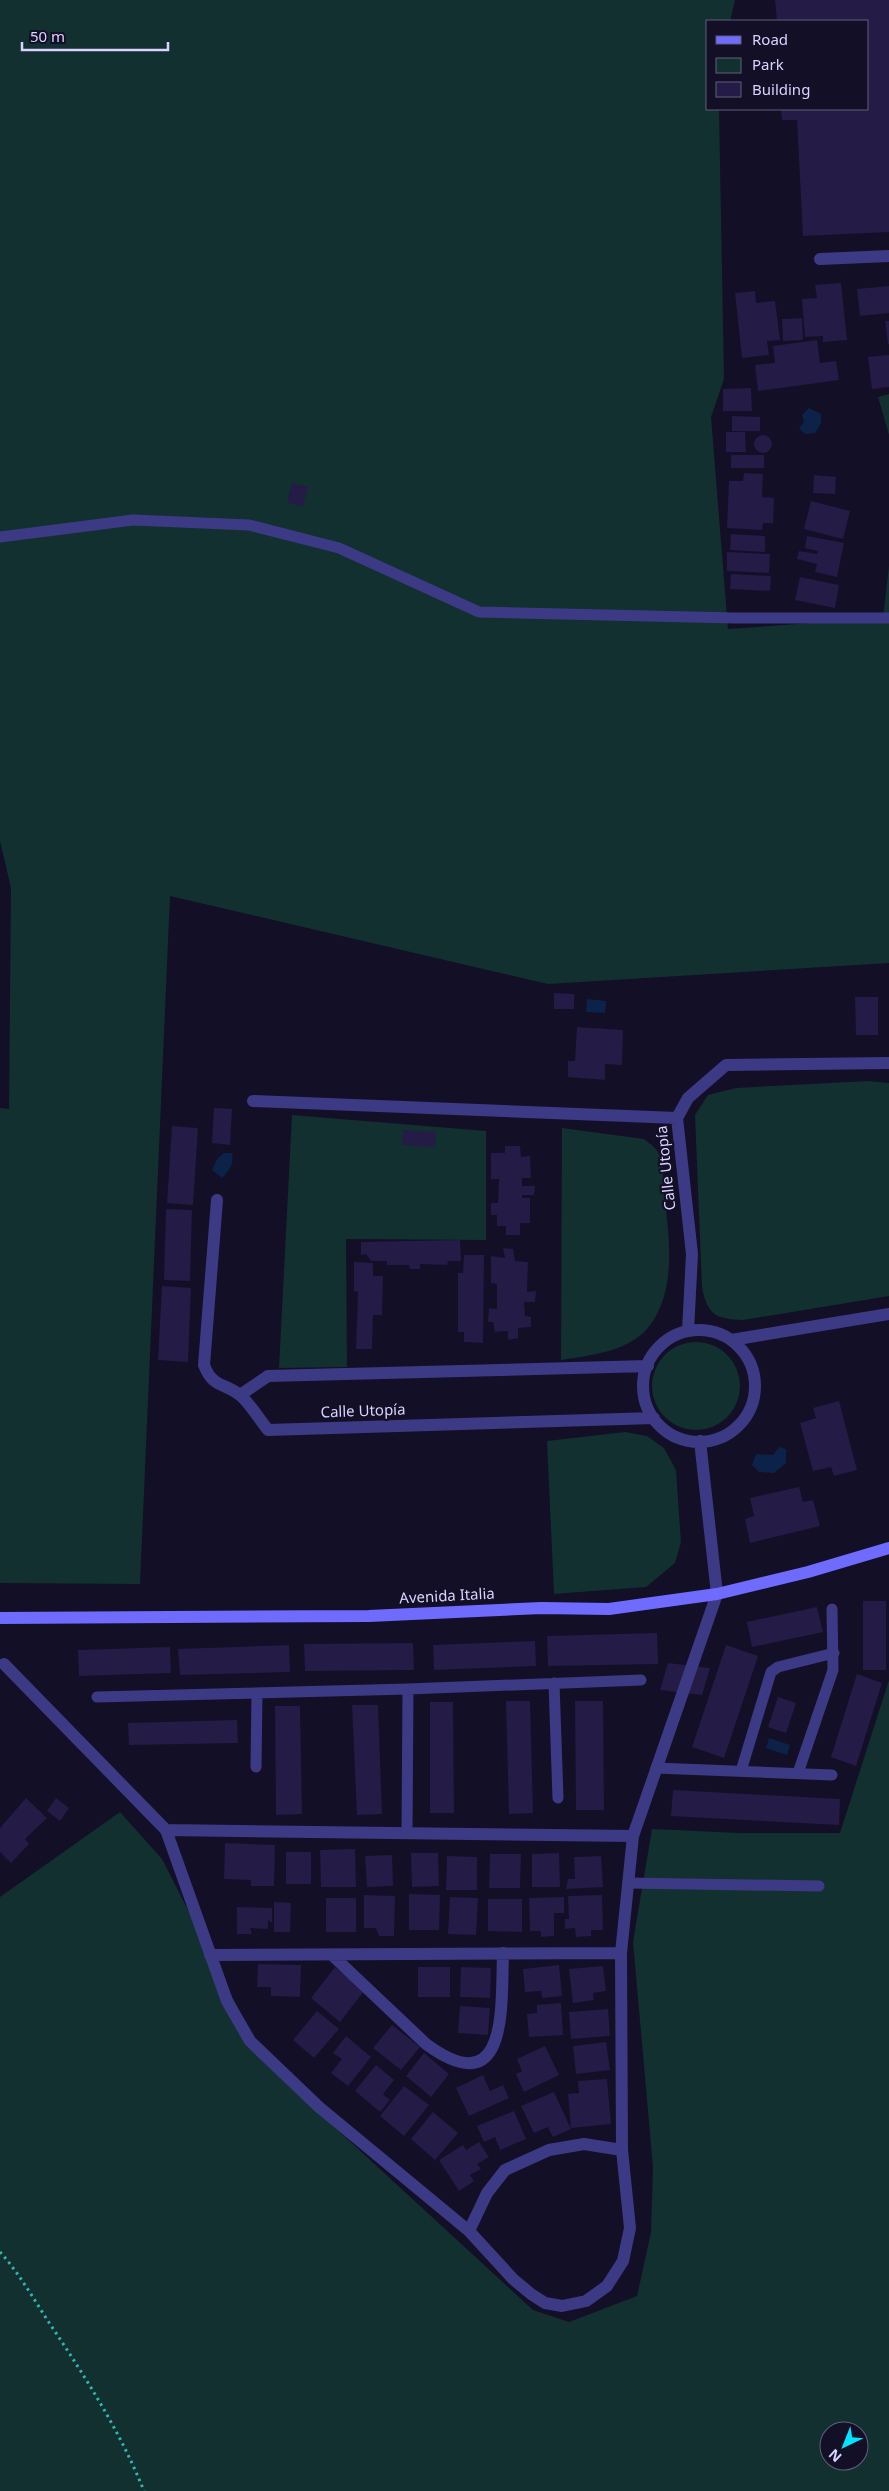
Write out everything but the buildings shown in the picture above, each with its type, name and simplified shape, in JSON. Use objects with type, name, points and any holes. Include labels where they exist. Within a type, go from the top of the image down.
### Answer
[{"type":"street","points":[[820,259],[889,256]]},
{"type":"street","name":"Calle Utopía","points":[[688,1332],[692,1254],[677,1118],[688,1098],[726,1065],[889,1063]]},
{"type":"street","points":[[253,1101],[677,1118]]},
{"type":"street","name":"Calle Utopía","points":[[217,1200],[204,1364],[209,1376],[218,1385],[240,1396],[268,1430],[654,1418]]},
{"type":"street","points":[[731,1340],[889,1314]]},
{"type":"street","points":[[715,1332],[731,1340],[744,1352],[753,1369],[756,1388],[752,1406],[742,1423],[728,1434],[710,1441],[692,1442],[673,1436],[654,1418],[648,1408],[643,1390],[652,1356],[664,1342],[679,1333],[715,1332]]},
{"type":"street","points":[[240,1396],[268,1376],[648,1366]]},
{"type":"street","points":[[4,1664],[166,1830],[227,2001],[250,2041],[319,2107],[469,2231],[513,2279],[545,2303],[562,2306],[586,2301],[607,2286],[623,2262],[630,2228],[622,2150],[621,1953],[633,1836],[717,1594],[700,1441]]},
{"type":"street","name":"Avenida Italia","points":[[0,1618],[369,1616],[541,1608],[609,1609],[717,1594],[808,1572],[889,1548]]},
{"type":"street","points":[[166,1830],[633,1836]]},
{"type":"street","points":[[332,1955],[426,2044],[442,2055],[464,2063],[475,2063],[485,2058],[493,2049],[500,2024],[503,1953]]},
{"type":"street","points":[[210,1955],[621,1953]]},
{"type":"street","points":[[469,2231],[487,2193],[505,2170],[548,2150],[584,2144],[622,2150]]},
{"type":"lane","points":[[0,536],[133,520],[249,524],[340,548],[479,612],[736,618],[889,618]]},
{"type":"lane","points":[[798,1773],[832,1670],[834,1653],[832,1609]]},
{"type":"lane","points":[[741,1771],[771,1672],[778,1667],[834,1653]]},
{"type":"lane","points":[[97,1697],[408,1689],[641,1680]]},
{"type":"lane","points":[[554,1683],[558,1798]]},
{"type":"lane","points":[[407,1833],[408,1689]]},
{"type":"lane","points":[[256,1767],[258,1693]]},
{"type":"lane","points":[[656,1768],[832,1774]]},
{"type":"lane","points":[[628,1883],[819,1886]]},
{"type":"path","points":[[0,2252],[15,2268],[81,2369],[128,2453],[144,2491]]},
{"type":"green space","points":[[0,0],[735,0],[730,20],[706,20],[706,110],[719,110],[724,379],[711,417],[728,629],[883,618],[889,566],[889,963],[548,984],[170,896],[140,1584],[0,1583],[0,1108],[9,1109],[11,888],[0,841]]},
{"type":"green space","points":[[889,394],[889,435],[878,397]]},
{"type":"green space","points":[[868,1081],[889,1083],[889,1296],[743,1320],[719,1317],[714,1314],[707,1304],[702,1287],[695,1115],[708,1095],[736,1088]]},
{"type":"green space","points":[[292,1115],[486,1131],[486,1240],[346,1239],[347,1367],[279,1368]]},
{"type":"green space","points":[[562,1128],[644,1139],[657,1150],[663,1168],[669,1260],[665,1294],[651,1324],[643,1333],[633,1341],[610,1351],[561,1360]]},
{"type":"green space","points":[[696,1342],[713,1346],[727,1355],[736,1369],[740,1386],[736,1403],[727,1417],[713,1426],[696,1430],[679,1426],[665,1417],[656,1403],[652,1386],[656,1369],[665,1355],[679,1346]]},
{"type":"green space","points":[[625,1432],[647,1436],[664,1448],[676,1470],[681,1542],[675,1563],[646,1587],[554,1594],[547,1441]]},
{"type":"green space","points":[[889,1680],[889,2491],[0,2491],[0,1897],[120,1812],[162,1859],[267,2065],[533,2310],[569,2322],[637,2296],[651,2232],[653,2167],[633,1942],[652,1829],[739,1833],[840,1833]]},
{"type":"water","points":[[809,408],[821,414],[821,423],[815,433],[805,434],[799,428],[804,422],[802,415]]},
{"type":"water","points":[[587,999],[606,1001],[605,1013],[586,1012]]},
{"type":"water","points":[[224,1153],[232,1153],[232,1164],[222,1178],[212,1170],[217,1159]]},
{"type":"water","points":[[779,1447],[786,1449],[786,1463],[774,1473],[759,1472],[752,1465],[756,1454],[773,1455]]},
{"type":"water","points":[[769,1738],[790,1745],[787,1755],[766,1748]]}]
